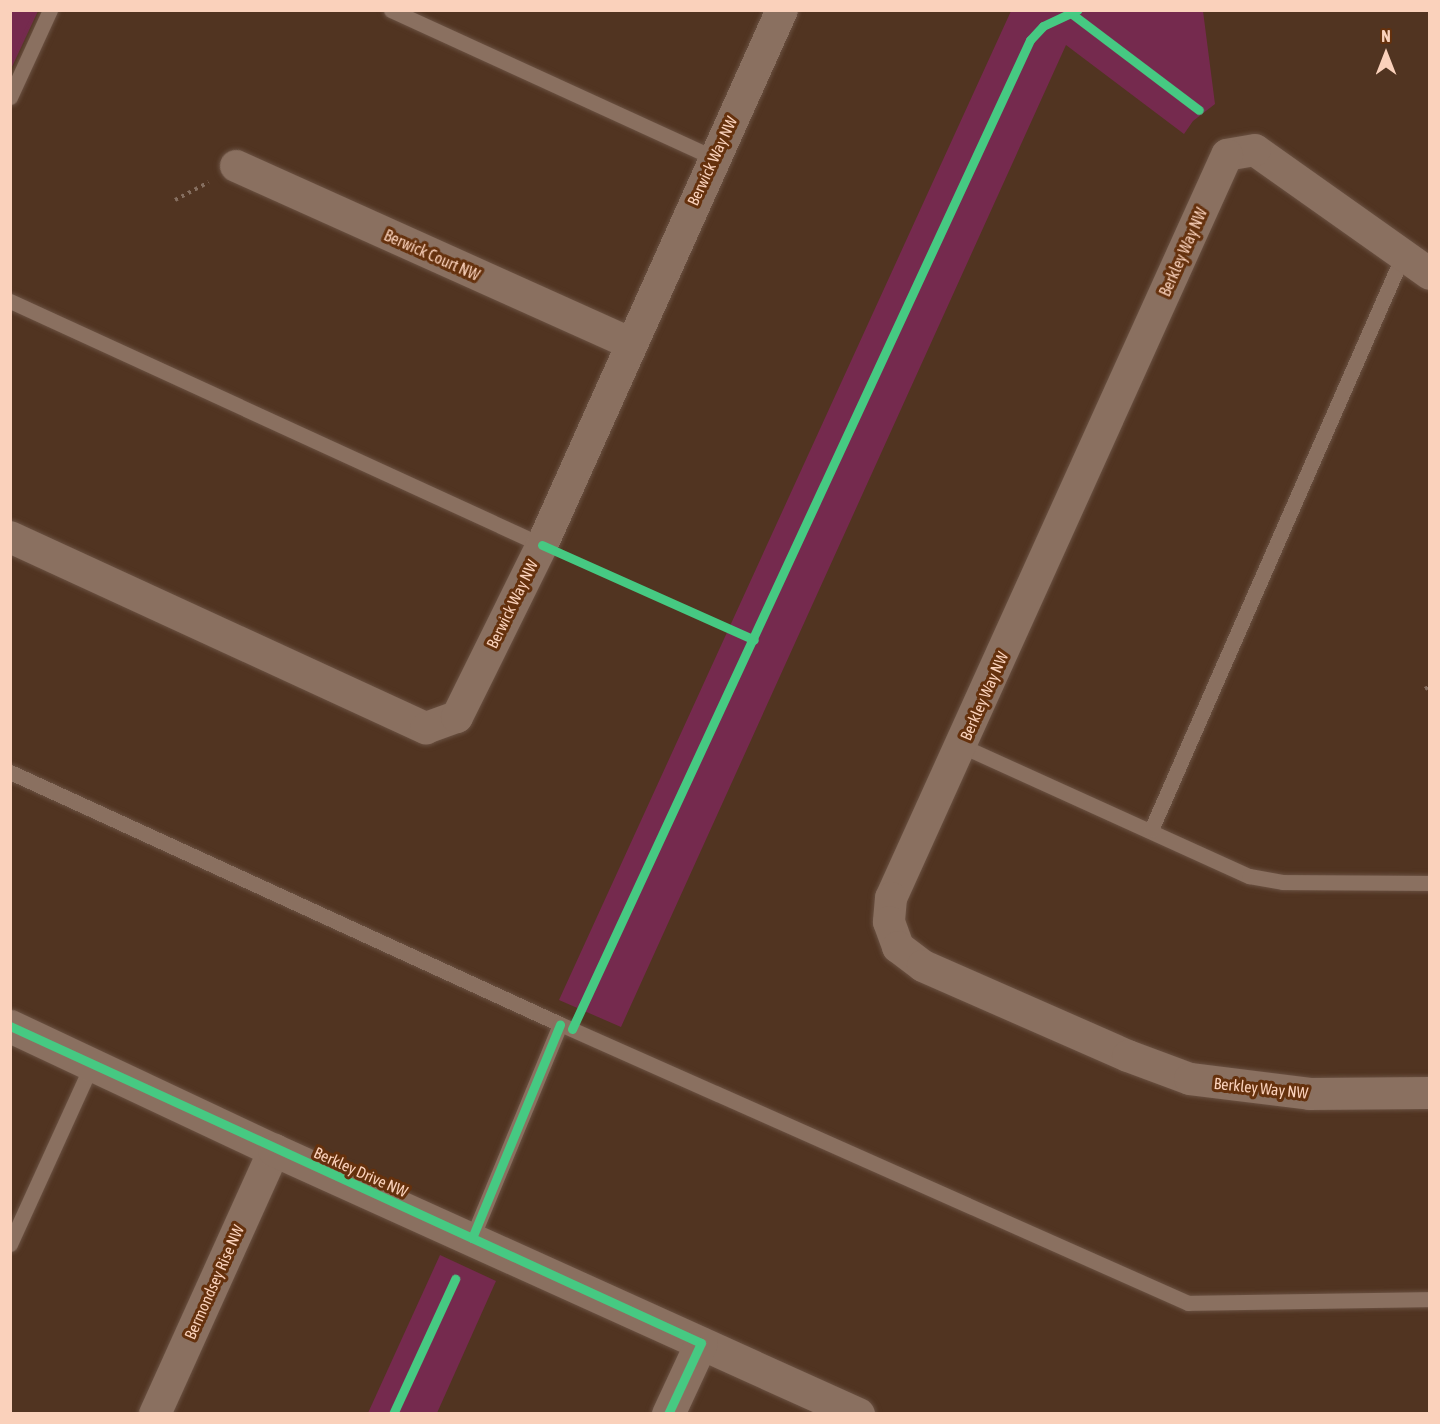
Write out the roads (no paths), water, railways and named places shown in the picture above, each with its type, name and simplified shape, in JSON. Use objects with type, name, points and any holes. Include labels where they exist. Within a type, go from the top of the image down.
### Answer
[{"type":"street","name":"Berwick Way NW","points":[[10,537],[426,728],[457,717],[542,544],[629,343],[782,10]]},
{"type":"street","name":"Berkley Way NW","points":[[1430,274],[1255,150],[1227,155],[962,746],[891,898],[889,922],[898,947],[934,970],[1128,1056],[1190,1079],[1310,1094],[1430,1093]]},
{"type":"street","name":"Berwick Court NW","points":[[236,166],[629,343]]},
{"type":"street","name":"Berkley Drive NW","points":[[10,1026],[274,1150],[858,1413]]},
{"type":"street","name":"Bermondsey Rise NW","points":[[155,1413],[274,1150]]},
{"type":"street","points":[[668,1413],[700,1343]]},
{"type":"lane","points":[[10,97],[50,10]]},
{"type":"lane","points":[[391,10],[714,158]]},
{"type":"lane","points":[[1151,830],[1403,255]]},
{"type":"lane","points":[[10,301],[542,544]]},
{"type":"lane","points":[[962,746],[1249,876],[1283,882],[1430,883]]},
{"type":"lane","points":[[10,772],[560,1024],[1188,1304],[1430,1299]]},
{"type":"lane","points":[[472,1238],[560,1024]]},
{"type":"lane","points":[[10,1244],[92,1064]]}]
